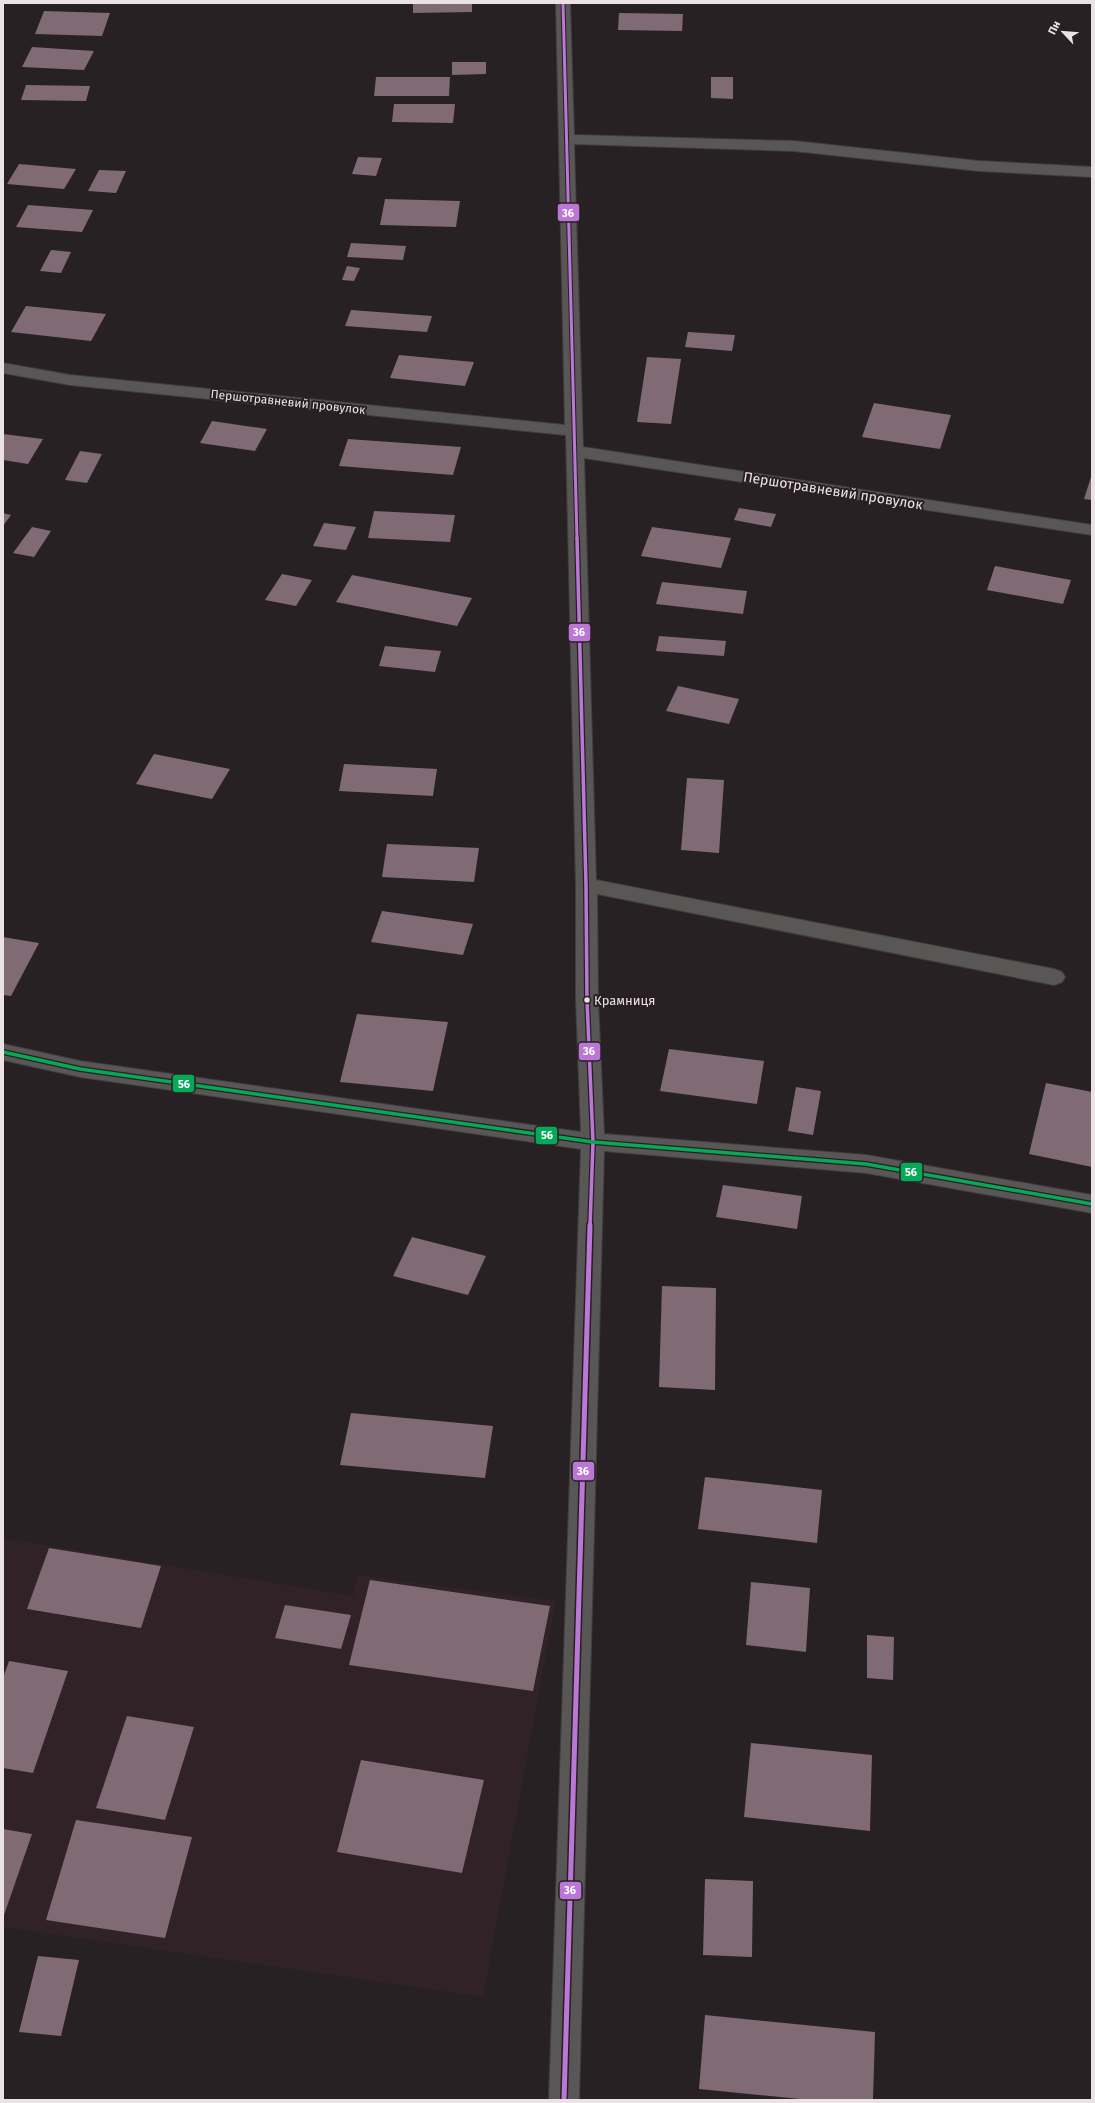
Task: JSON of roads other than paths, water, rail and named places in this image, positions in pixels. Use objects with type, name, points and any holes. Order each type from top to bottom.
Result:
[{"type":"street","points":[[564,3],[566,139],[586,884],[587,1000],[592,1142],[564,2100]]},
{"type":"street","points":[[566,139],[686,144],[794,146],[979,166],[1092,172]]},
{"type":"street","name":"Першотравневий провулок","points":[[3,368],[70,380],[574,441],[928,506],[1092,530]]},
{"type":"street","points":[[586,884],[1054,977]]},
{"type":"street","points":[[3,1052],[80,1069],[592,1142],[866,1164],[1092,1204]]},
{"type":"place","name":"Крамниця","points":[[587,1000]]}]
